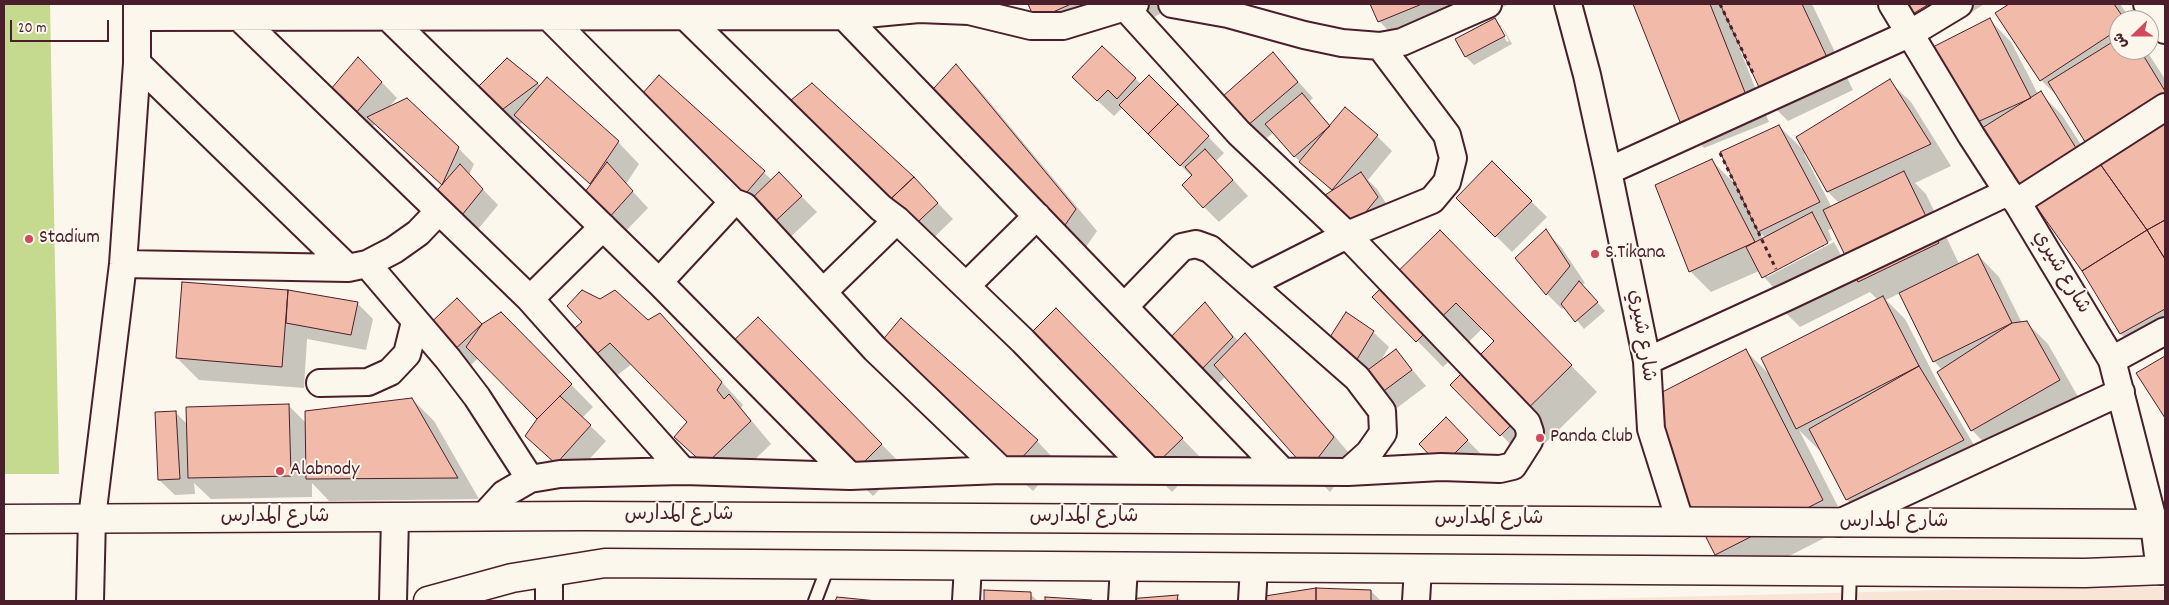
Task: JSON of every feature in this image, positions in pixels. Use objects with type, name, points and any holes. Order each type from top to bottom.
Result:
[{"type":"street","points":[[1172,4],[1228,14],[1304,35],[1342,43],[1380,46],[1402,42],[1488,4]]},
{"type":"street","name":"شارع شيري","points":[[1568,4],[1587,75],[1647,361],[1651,429],[1680,521]]},
{"type":"street","name":"شارع شيري","points":[[1892,4],[2112,360],[2160,524],[2162,570]]},
{"type":"street","points":[[1608,171],[1911,34],[1959,4]]},
{"type":"street","points":[[2148,4],[2165,30]]},
{"type":"street","points":[[90,601],[92,518],[123,264],[136,64],[137,10],[240,17],[388,17],[522,10],[548,16],[685,16],[731,9],[844,16],[920,9],[1027,15],[1063,26],[1130,6],[1239,133],[1347,235],[1527,423],[1530,432],[1528,441],[1513,466],[1500,469],[1441,467],[1348,472],[1149,471],[1023,341],[897,220],[881,208],[685,16]]},
{"type":"street","points":[[548,16],[733,202],[744,206],[875,349],[1001,470]]},
{"type":"street","points":[[844,16],[1282,471]]},
{"type":"street","points":[[240,17],[530,299],[683,472]]},
{"type":"street","points":[[388,17],[660,282],[850,476]]},
{"type":"street","points":[[1250,284],[1347,235],[1432,200],[1448,182],[1453,158],[1447,135],[1380,46]]},
{"type":"street","points":[[136,64],[358,266],[415,322],[448,358],[478,397],[530,479]]},
{"type":"street","points":[[1647,361],[2012,197],[2165,107]]},
{"type":"street","points":[[660,282],[733,202]]},
{"type":"street","points":[[123,264],[358,266],[394,250],[418,233],[439,211]]},
{"type":"street","points":[[966,286],[1037,216]]},
{"type":"street","points":[[823,292],[897,220]]},
{"type":"street","points":[[530,299],[603,227]]},
{"type":"street","points":[[1124,307],[1182,247],[1196,244],[1210,248],[1357,378],[1382,411],[1383,433],[1370,453],[1348,472]]},
{"type":"street","points":[[320,383],[368,382],[390,372],[407,354],[415,322]]},
{"type":"street","points":[[2112,360],[2165,331]]},
{"type":"street","points":[[1839,523],[2121,392]]},
{"type":"street","points":[[483,517],[504,494],[530,479],[560,474],[683,472],[850,476],[1001,470],[1158,471]]},
{"type":"street","name":"شارع المدارس","points":[[4,519],[603,516],[2160,524]]},
{"type":"street","points":[[393,601],[394,518]]},
{"type":"street","points":[[428,601],[512,578],[605,563],[2085,574],[2162,570]]},
{"type":"street","points":[[966,601],[968,565]]},
{"type":"street","points":[[1122,601],[1124,566]]},
{"type":"street","points":[[1252,601],[1254,567]]},
{"type":"street","points":[[1416,601],[1418,568]]},
{"type":"street","points":[[549,572],[549,601]]},
{"type":"lane","points":[[815,601],[829,564]]},
{"type":"lane","points":[[1849,601],[1850,571]]},
{"type":"path","points":[[1720,4],[1765,100]]},
{"type":"path","points":[[1707,126],[1789,296]]},
{"type":"shaded area","points":[[2066,587],[2165,587],[2165,601],[1511,601]]},
{"type":"green space","name":"Stadium","points":[[4,4],[50,4],[59,474],[4,474]]},
{"type":"building","points":[[1028,4],[1071,4],[1035,20]]},
{"type":"building","points":[[1370,4],[1422,4],[1378,22]]},
{"type":"building","points":[[1633,4],[1710,4],[1748,100],[1682,127]]},
{"type":"building","points":[[1720,4],[1802,4],[1832,68],[1765,100]]},
{"type":"building","points":[[1877,4],[1929,4],[1893,26]]},
{"type":"building","points":[[2009,4],[2114,4],[2118,10],[2109,10],[2109,36],[2040,81],[1995,13]]},
{"type":"building","points":[[1495,18],[1505,36],[1465,57],[1455,39]]},
{"type":"building","points":[[1990,18],[2031,98],[1975,123],[1933,47]]},
{"type":"building","points":[[2109,44],[2109,60],[2146,60],[2165,91],[2165,97],[2087,145],[2048,82]]},
{"type":"building","points":[[1102,46],[1136,78],[1117,99],[1108,90],[1097,101],[1072,77]]},
{"type":"building","points":[[1273,52],[1298,82],[1239,133],[1214,104]]},
{"type":"building","points":[[358,57],[382,82],[356,113],[331,89]]},
{"type":"building","points":[[507,58],[538,83],[495,115],[473,92]]},
{"type":"building","points":[[956,64],[1076,209],[1057,237],[924,99]]},
{"type":"building","points":[[659,75],[765,171],[741,199],[634,103]]},
{"type":"building","points":[[1149,75],[1178,104],[1148,134],[1119,105]]},
{"type":"building","points":[[547,77],[619,141],[590,184],[514,115]]},
{"type":"building","points":[[1890,79],[1931,144],[1827,192],[1796,137]]},
{"type":"building","points":[[812,83],[914,177],[881,208],[780,109]]},
{"type":"building","points":[[2041,91],[2076,148],[2008,192],[1971,135]]},
{"type":"building","points":[[1302,93],[1330,126],[1294,157],[1265,124]]},
{"type":"building","points":[[407,98],[459,147],[442,185],[367,117]]},
{"type":"building","points":[[1178,104],[1209,136],[1180,166],[1148,134]]},
{"type":"building","points":[[1345,107],[1378,135],[1332,190],[1299,162]]},
{"type":"building","points":[[2165,119],[2165,220],[2147,230],[2098,161]]},
{"type":"building","points":[[1779,125],[1820,202],[1758,232],[1720,152]]},
{"type":"building","points":[[1205,149],[1233,180],[1203,208],[1182,185],[1192,175],[1185,167]]},
{"type":"building","points":[[1712,159],[1755,242],[1689,272],[1655,185]]},
{"type":"building","points":[[1492,161],[1532,201],[1495,237],[1456,198]]},
{"type":"building","points":[[2098,161],[2147,230],[2082,271],[2033,202]]},
{"type":"building","points":[[607,162],[633,191],[607,220],[582,196]]},
{"type":"building","points":[[460,164],[483,189],[458,220],[432,196]]},
{"type":"building","points":[[1904,171],[1939,243],[1858,282],[1823,210]]},
{"type":"building","points":[[779,172],[802,196],[766,230],[744,206]]},
{"type":"building","points":[[1361,172],[1378,197],[1347,235],[1322,197]]},
{"type":"building","points":[[914,177],[938,203],[905,234],[881,208]]},
{"type":"building","points":[[1812,212],[1828,243],[1762,278],[1746,247]]},
{"type":"building","points":[[2165,220],[2165,259],[2147,230]]},
{"type":"building","points":[[1546,229],[1570,266],[1546,295],[1515,258]]},
{"type":"building","points":[[1440,230],[1572,365],[1500,436],[1450,385],[1494,341],[1456,303],[1416,342],[1372,297]]},
{"type":"building","points":[[2147,230],[2165,259],[2165,309],[2120,334],[2082,271]]},
{"type":"building","points":[[1978,254],[2012,323],[1933,362],[1899,293]]},
{"type":"building","points":[[1579,281],[1598,302],[1575,322],[1561,304]]},
{"type":"building","points":[[182,282],[288,290],[282,367],[176,358]]},
{"type":"building","points":[[288,290],[358,302],[351,335],[286,323]]},
{"type":"building","points":[[582,290],[600,299],[615,290],[648,320],[660,313],[722,382],[717,390],[724,399],[729,394],[751,421],[705,465],[674,437],[687,422],[610,343],[594,356],[570,332],[582,322],[567,306]]},
{"type":"building","points":[[1883,296],[1919,366],[1796,429],[1761,358]]},
{"type":"building","points":[[457,298],[482,324],[449,355],[424,329]]},
{"type":"building","points":[[1205,302],[1233,337],[1201,370],[1167,341]]},
{"type":"building","points":[[1056,308],[1183,438],[1149,471],[1023,341]]},
{"type":"building","points":[[501,312],[572,384],[537,419],[466,347],[482,324]]},
{"type":"building","points":[[1346,312],[1374,331],[1353,366],[1323,348]]},
{"type":"building","points":[[758,317],[882,444],[850,476],[726,348]]},
{"type":"building","points":[[901,318],[1038,440],[1010,471],[875,349]]},
{"type":"building","points":[[2027,321],[2060,380],[1971,431],[1937,372],[2012,323]]},
{"type":"building","points":[[1245,333],[1334,437],[1308,471],[1214,365]]},
{"type":"building","points":[[1396,349],[1412,370],[1373,399],[1357,378]]},
{"type":"building","points":[[1746,349],[1823,500],[1715,555],[1639,404]]},
{"type":"building","points":[[2165,356],[2165,418],[2136,373]]},
{"type":"building","points":[[1919,366],[1964,440],[1846,500],[1809,429]]},
{"type":"building","points":[[560,396],[591,425],[556,464],[525,436],[537,419]]},
{"type":"building","points":[[412,398],[458,478],[306,479],[305,411]]},
{"type":"building","points":[[289,404],[291,476],[188,478],[186,407]]},
{"type":"building","points":[[176,411],[180,479],[158,480],[155,412]]},
{"type":"building","points":[[1446,417],[1468,440],[1441,467],[1419,444]]},
{"type":"building","points":[[1316,588],[1371,590],[1371,601],[1316,601]]},
{"type":"building","points":[[1316,588],[1316,601],[1265,601],[1265,596]]},
{"type":"building","points":[[984,590],[1031,592],[1031,601],[984,601]]},
{"type":"building","points":[[1178,595],[1177,601],[1128,601],[1128,599]]},
{"type":"building","points":[[837,597],[877,601],[835,601]]},
{"type":"building","points":[[1045,597],[1092,600],[1092,601],[1045,601]]},
{"type":"place","name":"Stadium","points":[[29,239]]},
{"type":"place","name":"S.Tikana","points":[[1595,254]]},
{"type":"place","name":"Panda Club","points":[[1540,438]]},
{"type":"place","name":"Alabnody","points":[[280,471]]}]
